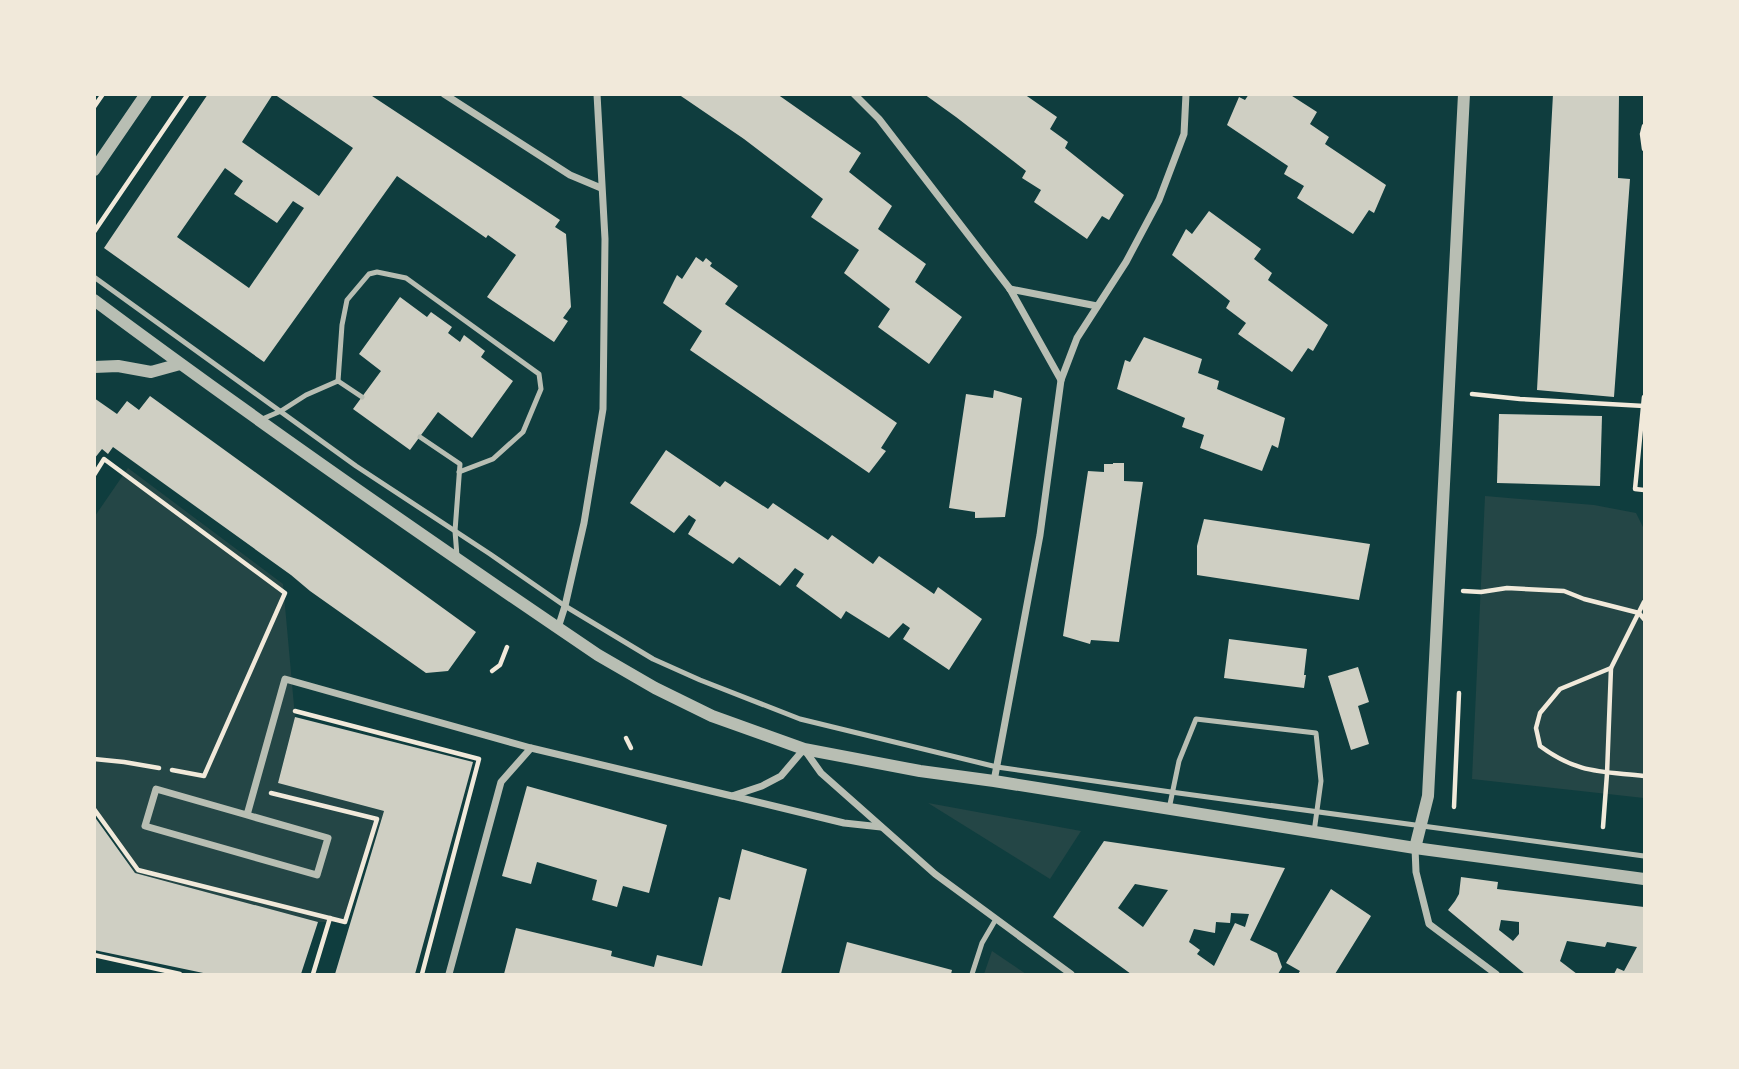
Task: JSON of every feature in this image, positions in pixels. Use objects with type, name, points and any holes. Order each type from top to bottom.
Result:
[{"type":"street","points":[[94,170],[146,94]]},
{"type":"street","points":[[444,94],[570,174],[601,187]]},
{"type":"street","points":[[558,628],[584,523],[603,409],[605,239],[597,94]]},
{"type":"street","points":[[854,94],[879,119],[1010,289],[1061,380]]},
{"type":"street","points":[[995,781],[1040,535],[1061,380],[1077,338],[1126,262],[1159,200],[1184,134],[1186,94]]},
{"type":"street","points":[[1464,94],[1428,796],[1415,848],[1416,872],[1429,924],[1496,975]]},
{"type":"street","points":[[1010,289],[1097,306]]},
{"type":"street","points":[[94,300],[180,364],[598,655],[655,688],[712,716],[804,749],[920,771],[1415,848],[1644,879]]},
{"type":"street","points":[[94,367],[118,366],[151,372],[180,364]]},
{"type":"street","points":[[247,815],[285,679],[531,748],[844,823],[881,827]]},
{"type":"street","points":[[449,975],[501,782],[531,748]]},
{"type":"street","points":[[732,796],[781,776],[804,749]]},
{"type":"street","points":[[804,749],[821,773],[935,874],[1071,975]]},
{"type":"street","points":[[156,789],[247,815],[328,838],[317,875],[145,826],[156,789]]},
{"type":"lane","points":[[338,381],[342,325],[347,300],[369,274],[377,272],[406,278],[540,374],[541,389],[523,432],[493,458],[459,472]]},
{"type":"lane","points":[[94,277],[356,466],[565,606],[653,659],[800,719],[997,767],[1644,856]]},
{"type":"lane","points":[[260,420],[338,381]]},
{"type":"lane","points":[[338,381],[362,397]]},
{"type":"lane","points":[[420,437],[460,464],[455,531],[457,558]]},
{"type":"lane","points":[[1169,809],[1179,761],[1196,719],[1316,733],[1321,781],[1314,832]]},
{"type":"lane","points":[[972,975],[982,943],[996,919]]},
{"type":"path","points":[[94,107],[103,94]]},
{"type":"path","points":[[94,232],[188,94]]},
{"type":"path","points":[[1644,125],[1644,149]]},
{"type":"path","points":[[1472,394],[1644,407]]},
{"type":"path","points":[[1644,397],[1635,489],[1644,490]]},
{"type":"path","points":[[94,475],[104,459],[285,593],[204,776],[94,759]]},
{"type":"path","points":[[1463,592],[1507,588],[1564,591],[1639,613],[1644,619]]},
{"type":"path","points":[[1603,827],[1611,668],[1644,602]]},
{"type":"path","points":[[492,671],[500,665],[507,647]]},
{"type":"path","points":[[1611,668],[1560,689],[1540,713],[1536,729],[1540,746],[1556,758],[1574,766],[1607,774],[1644,776]]},
{"type":"path","points":[[291,710],[479,759],[422,975]]},
{"type":"path","points":[[626,738],[631,748]]},
{"type":"path","points":[[94,809],[138,870],[345,922],[377,819],[268,792]]},
{"type":"path","points":[[313,975],[330,918]]},
{"type":"path","points":[[94,955],[180,975]]},
{"type":"shaded area","points":[[128,468],[283,584],[295,717],[278,783],[384,811],[345,922],[318,922],[135,873],[95,811],[95,516]]},
{"type":"shaded area","points":[[1485,496],[1594,505],[1636,513],[1644,529],[1644,798],[1472,779]]},
{"type":"shaded area","points":[[928,803],[1081,831],[1050,879]]},
{"type":"shaded area","points":[[992,951],[1026,974],[984,974]]},
{"type":"building","points":[[208,94],[273,94],[242,142],[319,196],[353,148],[274,94],[369,94],[560,220],[555,227],[566,234],[571,307],[563,318],[568,321],[554,342],[487,297],[516,255],[488,235],[486,238],[397,176],[264,362],[104,248]],"holes":[[[225,168],[243,181],[234,194],[277,223],[293,201],[304,208],[249,288],[177,237]]]},
{"type":"building","points":[[678,94],[777,94],[861,153],[849,172],[892,206],[878,229],[926,264],[915,282],[962,317],[929,364],[878,327],[890,309],[844,273],[859,250],[811,217],[823,199],[744,139]]},
{"type":"building","points":[[924,94],[1024,94],[1057,117],[1050,129],[1068,142],[1065,148],[1124,195],[1109,220],[1102,216],[1087,239],[1034,202],[1041,190],[1022,178],[1026,171]]},
{"type":"building","points":[[1249,94],[1289,94],[1317,112],[1310,124],[1329,137],[1325,144],[1386,185],[1374,213],[1369,210],[1353,234],[1297,198],[1304,186],[1284,174],[1288,166],[1227,125],[1239,97],[1245,100]]},
{"type":"building","points":[[1553,94],[1619,94],[1618,178],[1630,179],[1614,397],[1537,390]]},
{"type":"building","points":[[1209,211],[1261,249],[1254,259],[1272,273],[1268,280],[1328,325],[1313,351],[1308,348],[1292,372],[1238,334],[1246,323],[1226,308],[1230,301],[1172,255],[1186,229],[1192,234]]},
{"type":"building","points":[[696,257],[703,262],[706,258],[712,263],[710,266],[738,286],[725,304],[897,423],[881,448],[886,451],[869,473],[690,350],[702,331],[663,303],[677,275],[682,279]]},
{"type":"building","points":[[400,297],[427,317],[431,312],[452,327],[448,333],[460,342],[464,335],[485,351],[481,357],[513,381],[472,438],[438,412],[410,450],[353,409],[381,371],[359,354]]},
{"type":"building","points":[[1144,337],[1202,359],[1198,373],[1219,381],[1217,389],[1285,418],[1278,448],[1272,445],[1262,471],[1200,448],[1204,435],[1182,427],[1185,418],[1117,389],[1125,360],[1130,362]]},
{"type":"building","points":[[994,390],[1022,398],[1005,517],[975,518],[975,512],[949,508],[966,394],[993,398]]},
{"type":"building","points":[[150,396],[476,632],[448,671],[426,673],[113,447],[108,454],[102,449],[94,459],[94,398],[117,414],[127,401],[139,410]]},
{"type":"building","points":[[1499,414],[1602,416],[1600,486],[1497,483]]},
{"type":"building","points":[[666,450],[720,487],[725,481],[768,509],[773,503],[828,540],[832,535],[873,564],[879,556],[934,594],[938,587],[982,619],[949,670],[903,639],[910,628],[903,623],[889,638],[846,611],[841,619],[796,586],[804,574],[795,568],[780,586],[739,557],[733,564],[688,534],[696,520],[689,515],[674,533],[630,503]]},
{"type":"building","points":[[1124,463],[1124,481],[1143,482],[1119,642],[1091,640],[1090,644],[1063,636],[1088,471],[1104,472],[1104,464]]},
{"type":"building","points":[[1204,519],[1370,544],[1359,600],[1197,575],[1197,546]]},
{"type":"building","points":[[1229,639],[1307,649],[1304,688],[1224,678]]},
{"type":"building","points":[[1358,667],[1369,702],[1358,706],[1369,744],[1351,750],[1328,676]]},
{"type":"building","points":[[295,717],[473,762],[415,974],[335,974],[384,811],[278,783]]},
{"type":"building","points":[[527,786],[667,825],[649,893],[623,886],[617,907],[592,900],[597,880],[537,862],[531,884],[502,876]]},
{"type":"building","points":[[94,816],[135,873],[318,922],[301,974],[208,974],[94,950]]},
{"type":"building","points":[[1104,841],[1285,868],[1250,940],[1277,953],[1282,967],[1278,974],[1131,974],[1053,917]],"holes":[[[1135,884],[1168,890],[1143,927],[1118,908]],[[1231,913],[1249,914],[1245,927],[1235,923],[1214,966],[1197,954],[1200,950],[1189,942],[1194,929],[1215,933],[1216,922],[1230,923]]]},
{"type":"building","points":[[742,849],[807,869],[781,974],[504,974],[516,928],[612,951],[611,956],[654,967],[657,955],[702,966],[719,897],[730,900]]},
{"type":"building","points":[[1461,877],[1498,882],[1497,889],[1644,907],[1644,974],[1614,974],[1617,968],[1624,971],[1637,947],[1607,942],[1605,947],[1567,941],[1560,961],[1577,974],[1525,974],[1448,910],[1459,894]],"holes":[[[1501,920],[1519,922],[1519,934],[1513,941],[1499,930]]]},
{"type":"building","points":[[1331,889],[1371,916],[1335,974],[1298,974],[1300,971],[1286,963]]},
{"type":"building","points":[[847,942],[952,970],[951,974],[839,974]]}]
